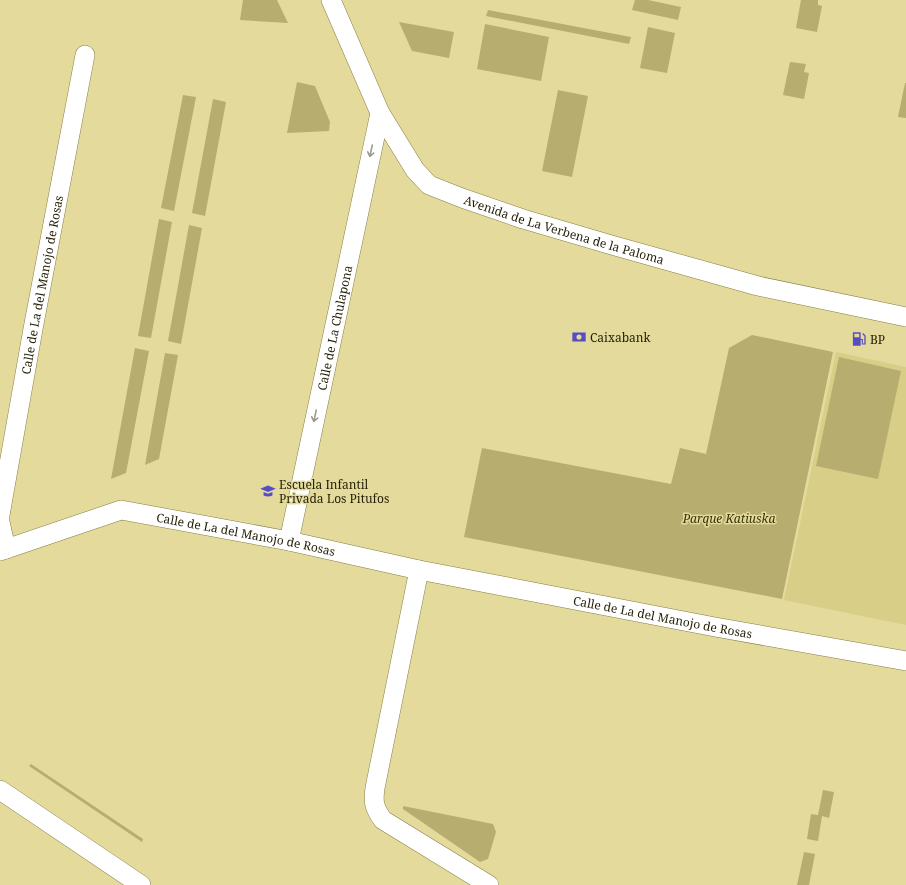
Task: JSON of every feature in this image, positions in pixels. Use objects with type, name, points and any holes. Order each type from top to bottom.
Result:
[{"type":"street","name":"Avenida de La Verbena de la Paloma","points":[[331,0],[380,113],[415,170],[430,185],[462,198],[523,219],[758,286],[906,316]]},
{"type":"street","name":"Calle de La del Manojo de Rosas","points":[[0,515],[34,321],[85,54]]},
{"type":"street","name":"Calle de La Chulapona","points":[[289,541],[380,113]]},
{"type":"street","name":"Calle de La del Manojo de Rosas","points":[[0,522],[3,550],[121,510],[289,541],[419,570],[707,626],[906,661]]},
{"type":"street","points":[[419,570],[374,798],[376,810],[383,820],[490,885]]},
{"type":"street","points":[[0,790],[141,885]]},
{"type":"shaded area","points":[[836,352],[906,367],[906,625],[784,600]]},
{"type":"green space","points":[[243,0],[277,0],[288,23],[240,20]]},
{"type":"green space","points":[[635,0],[648,0],[681,7],[678,20],[632,10]]},
{"type":"green space","points":[[801,0],[818,0],[818,5],[822,6],[817,32],[796,28]]},
{"type":"green space","points":[[488,10],[631,37],[629,44],[486,16]]},
{"type":"green space","points":[[399,22],[454,32],[449,58],[412,51]]},
{"type":"green space","points":[[485,24],[549,37],[541,81],[477,69]]},
{"type":"green space","points":[[648,27],[675,33],[667,73],[640,68]]},
{"type":"green space","points":[[790,62],[806,64],[804,72],[809,73],[804,99],[783,95]]},
{"type":"green space","points":[[297,82],[315,86],[330,122],[329,131],[287,133]]},
{"type":"green space","points":[[906,83],[906,118],[898,117]]},
{"type":"green space","points":[[558,90],[588,96],[572,177],[542,171]]},
{"type":"green space","points":[[183,95],[196,97],[174,211],[161,208]]},
{"type":"green space","points":[[213,99],[226,102],[205,216],[192,213]]},
{"type":"green space","points":[[159,219],[172,222],[151,338],[138,336]]},
{"type":"green space","points":[[189,225],[202,228],[181,344],[168,341]]},
{"type":"green space","name":"Parque Katiuska","points":[[752,335],[833,352],[782,599],[464,537],[482,448],[671,484],[680,448],[706,454],[729,348]]},
{"type":"green space","points":[[135,348],[149,351],[126,473],[111,479]]},
{"type":"green space","points":[[165,353],[178,355],[159,459],[145,465]]},
{"type":"green space","points":[[839,357],[901,371],[878,479],[816,466]]},
{"type":"green space","points":[[31,764],[143,839],[142,842],[29,766]]},
{"type":"green space","points":[[823,790],[834,792],[829,818],[822,816],[818,841],[807,839],[811,814],[818,815]]},
{"type":"green space","points":[[403,806],[493,824],[496,832],[488,859],[480,862],[403,809]]},
{"type":"green space","points":[[804,852],[815,854],[809,885],[797,885]]},
{"type":"place","name":"Caixabank","points":[[579,337]]},
{"type":"place","name":"BP","points":[[859,339]]},
{"type":"place","name":"Escuela Infantil Privada Los Pitufos","points":[[268,491]]}]
